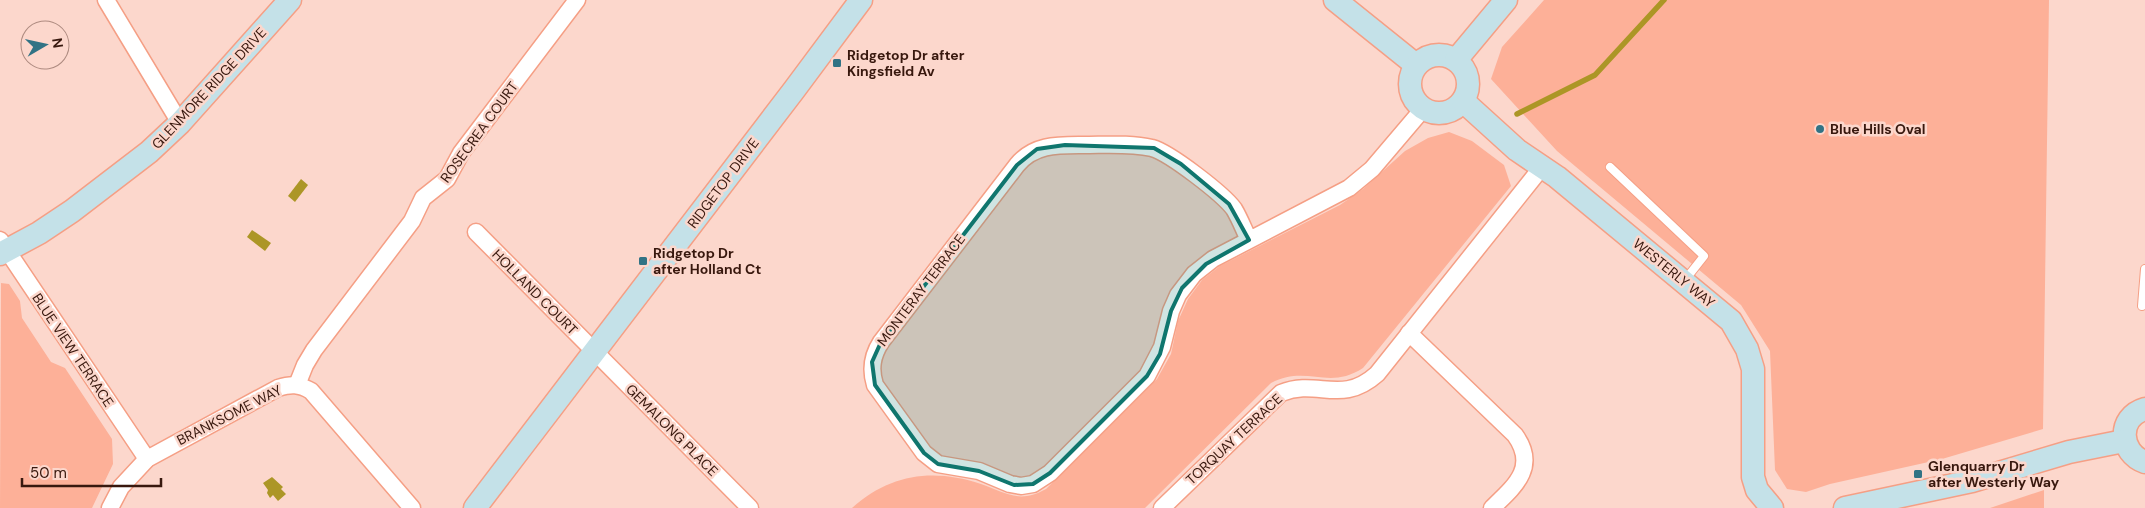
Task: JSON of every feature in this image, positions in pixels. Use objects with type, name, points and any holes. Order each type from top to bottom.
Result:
[{"type":"street","points":[[106,0],[180,123]]},
{"type":"street","name":"GLENMORE RIDGE DRIVE","points":[[2,249],[39,233],[108,185],[148,152],[180,123],[290,0]]},
{"type":"street","name":"ROSECREA COURT","points":[[297,385],[305,365],[314,350],[412,221],[423,198],[447,179],[461,153],[577,0]]},
{"type":"street","name":"RIDGETOP DRIVE","points":[[475,508],[861,0]]},
{"type":"street","points":[[1335,0],[1416,65]]},
{"type":"street","points":[[1456,60],[1506,0]]},
{"type":"street","points":[[1440,54],[1456,60],[1463,66],[1467,75],[1468,84],[1463,101],[1449,112],[1431,113],[1422,109],[1415,102],[1409,84],[1416,65],[1422,59],[1440,54]]},
{"type":"street","name":"WESTERLY WAY","points":[[1463,101],[1517,150],[1542,167],[1731,321],[1748,349],[1753,369],[1754,477],[1757,490],[1772,508]]},
{"type":"street","name":"MONTERAY TERRACE","points":[[1249,240],[1236,212],[1229,204],[1175,159],[1161,151],[1138,146],[1057,145],[1037,150],[1026,156],[1017,165],[881,342],[872,362],[875,385],[924,452],[938,464],[979,471],[1014,485],[1033,484],[1050,473],[1146,376],[1162,347],[1174,304],[1187,282],[1206,264],[1343,192],[1362,179],[1422,109]]},
{"type":"street","name":"TORQUAY TERRACE","points":[[1162,508],[1281,393],[1305,387],[1336,391],[1359,386],[1377,374],[1542,167]]},
{"type":"street","name":"HOLLAND COURT","points":[[476,232],[594,352]]},
{"type":"street","name":"BLUE VIEW TERRACE","points":[[2,249],[147,460]]},
{"type":"street","points":[[1409,332],[1515,435],[1523,447],[1525,462],[1521,475],[1515,486],[1492,508]]},
{"type":"street","name":"GEMALONG PLACE","points":[[594,352],[750,508]]},
{"type":"street","name":"BRANKSOME WAY","points":[[110,508],[121,487],[147,460],[278,388],[297,385],[311,391],[318,398],[412,508]]},
{"type":"street","points":[[2145,409],[2132,416],[2124,432],[2124,441],[2131,454],[2145,462]]},
{"type":"street","points":[[1845,508],[1972,481],[2069,452],[2124,441]]},
{"type":"lane","points":[[1610,167],[1704,256],[1684,281]]},
{"type":"lane","points":[[2142,306],[2145,269]]},
{"type":"highlighted area","points":[[1065,145],[1154,148],[1181,164],[1229,204],[1249,240],[1206,264],[1182,288],[1171,311],[1160,354],[1147,376],[1050,473],[1033,484],[1014,485],[979,471],[938,464],[924,453],[875,385],[872,362],[881,342],[1017,165],[1037,149]]},
{"type":"shaded area","points":[[1544,0],[2049,0],[2043,429],[1942,459],[1830,484],[1806,492],[1787,489],[1775,470],[1770,351],[1741,305],[1557,151],[1491,79],[1502,47]]},
{"type":"shaded area","points":[[1449,132],[1472,141],[1504,165],[1511,186],[1363,368],[1339,377],[1296,376],[1271,383],[1145,508],[852,508],[881,488],[913,477],[946,476],[963,479],[1013,496],[1028,496],[1046,489],[1157,379],[1171,354],[1178,321],[1188,299],[1202,280],[1220,266],[1340,205],[1363,189],[1405,151],[1428,138]]},
{"type":"shaded area","points":[[301,179],[308,185],[295,202],[288,196]]},
{"type":"shaded area","points":[[252,230],[271,243],[265,251],[247,237]]},
{"type":"shaded area","points":[[1,283],[9,284],[20,301],[22,318],[51,362],[65,368],[112,439],[113,464],[92,508],[0,508]]},
{"type":"shaded area","points":[[272,477],[283,487],[281,489],[286,494],[278,501],[273,495],[270,498],[267,493],[268,490],[263,483]]},
{"type":"shaded area","points":[[2044,490],[2044,508],[1990,508]]},
{"type":"waterway","points":[[1517,114],[1595,75],[1664,0]]},
{"type":"place","name":"Ridgetop Dr after Kingsfield Av","points":[[837,63]]},
{"type":"place","name":"Blue Hills Oval","points":[[1820,129]]},
{"type":"place","name":"Ridgetop Dr after Holland Ct","points":[[643,261]]},
{"type":"place","name":"Glenquarry Dr after Westerly Way","points":[[1918,474]]}]
